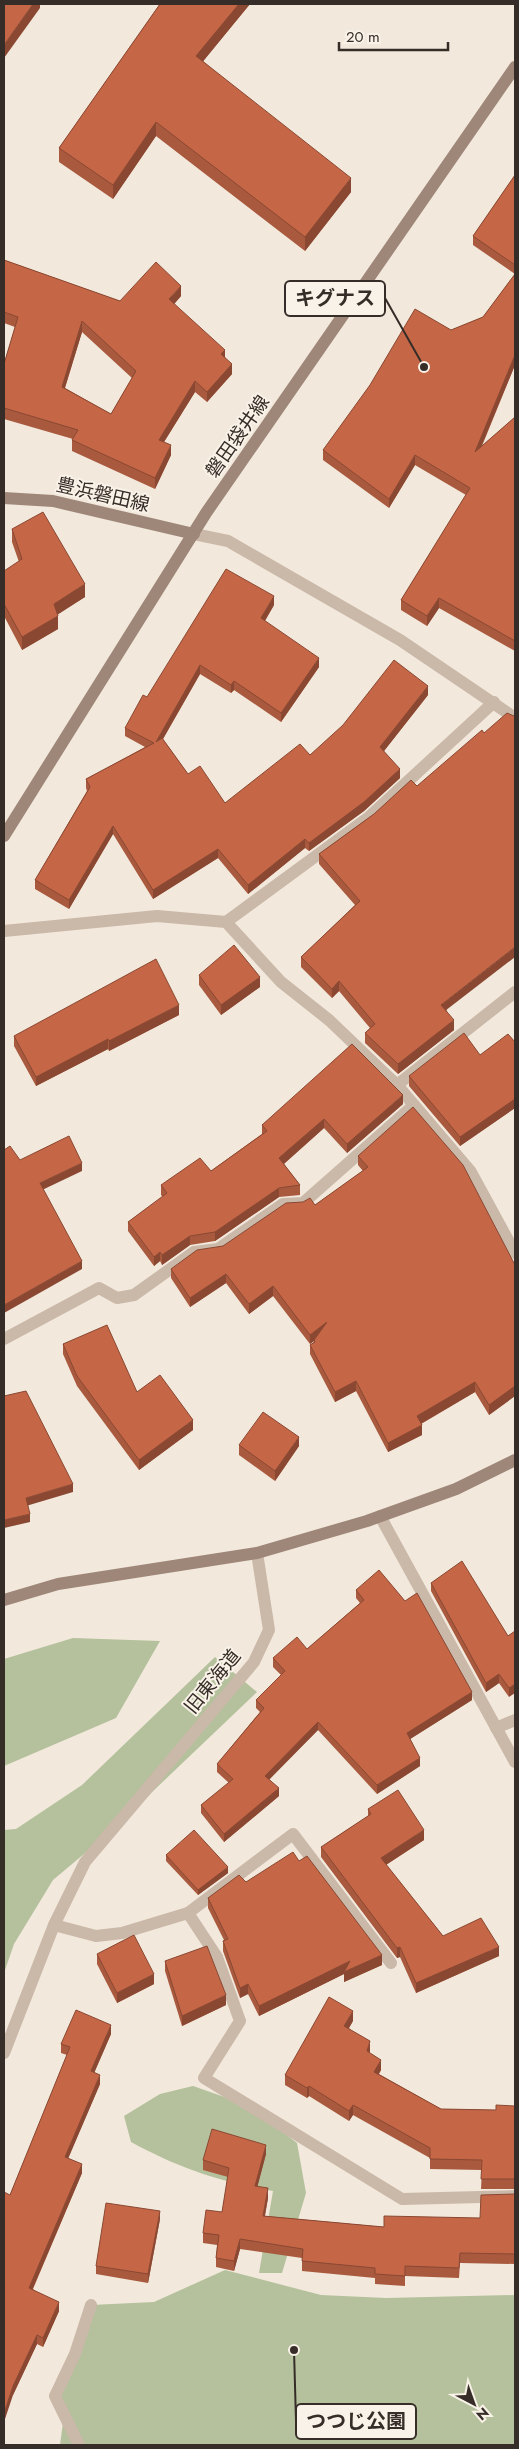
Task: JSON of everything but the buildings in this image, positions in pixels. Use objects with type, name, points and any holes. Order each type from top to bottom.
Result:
[{"type":"main road","name":"磐田袋井線","points":[[4,836],[206,513],[515,68]]},
{"type":"main road","name":"豊浜磐田線","points":[[4,498],[53,501],[194,534]]},
{"type":"main road","points":[[4,1600],[58,1584],[257,1553],[380,1516],[456,1489],[515,1460]]},
{"type":"street","points":[[194,534],[228,541],[400,640],[515,718]]},
{"type":"street","points":[[4,931],[157,916],[226,922],[369,817],[494,702]]},
{"type":"street","points":[[226,922],[281,982],[329,1020],[397,1085],[471,1172],[515,1253]]},
{"type":"street","points":[[397,1085],[515,992]]},
{"type":"street","points":[[4,1338],[99,1288],[116,1298],[134,1294],[194,1252],[218,1249],[283,1204],[303,1203],[414,1105]]},
{"type":"street","points":[[380,1516],[515,1762]]},
{"type":"street","name":"旧東海道","points":[[4,2053],[54,1925],[85,1862],[254,1662],[269,1630],[257,1553]]},
{"type":"street","points":[[496,1728],[515,1720]]},
{"type":"street","points":[[54,1925],[96,1936],[122,1933],[188,1914],[293,1834],[391,1963]]},
{"type":"street","points":[[188,1914],[216,1957],[240,2021],[204,2078],[402,2199],[515,2196]]},
{"type":"street","points":[[79,2445],[55,2396],[75,2354],[91,2305]]},
{"type":"green space","points":[[73,1638],[160,1641],[116,1718],[4,1766],[4,1659]]},
{"type":"green space","points":[[215,1657],[257,1692],[109,1833],[53,1880],[14,1944],[4,1973],[4,1830],[16,1829],[82,1785]]},
{"type":"green space","points":[[193,2086],[250,2106],[297,2143],[306,2193],[282,2273],[259,2273],[273,2191],[200,2173],[167,2160],[131,2142],[124,2116],[160,2094]]},
{"type":"green space","points":[[225,2270],[321,2295],[386,2298],[515,2295],[515,2445],[60,2445],[64,2415],[55,2396],[91,2305],[154,2302]]},
{"type":"place","name":"キグナス","points":[[424,367]]},
{"type":"place","name":"つつじ公園","points":[[294,2350]]}]
